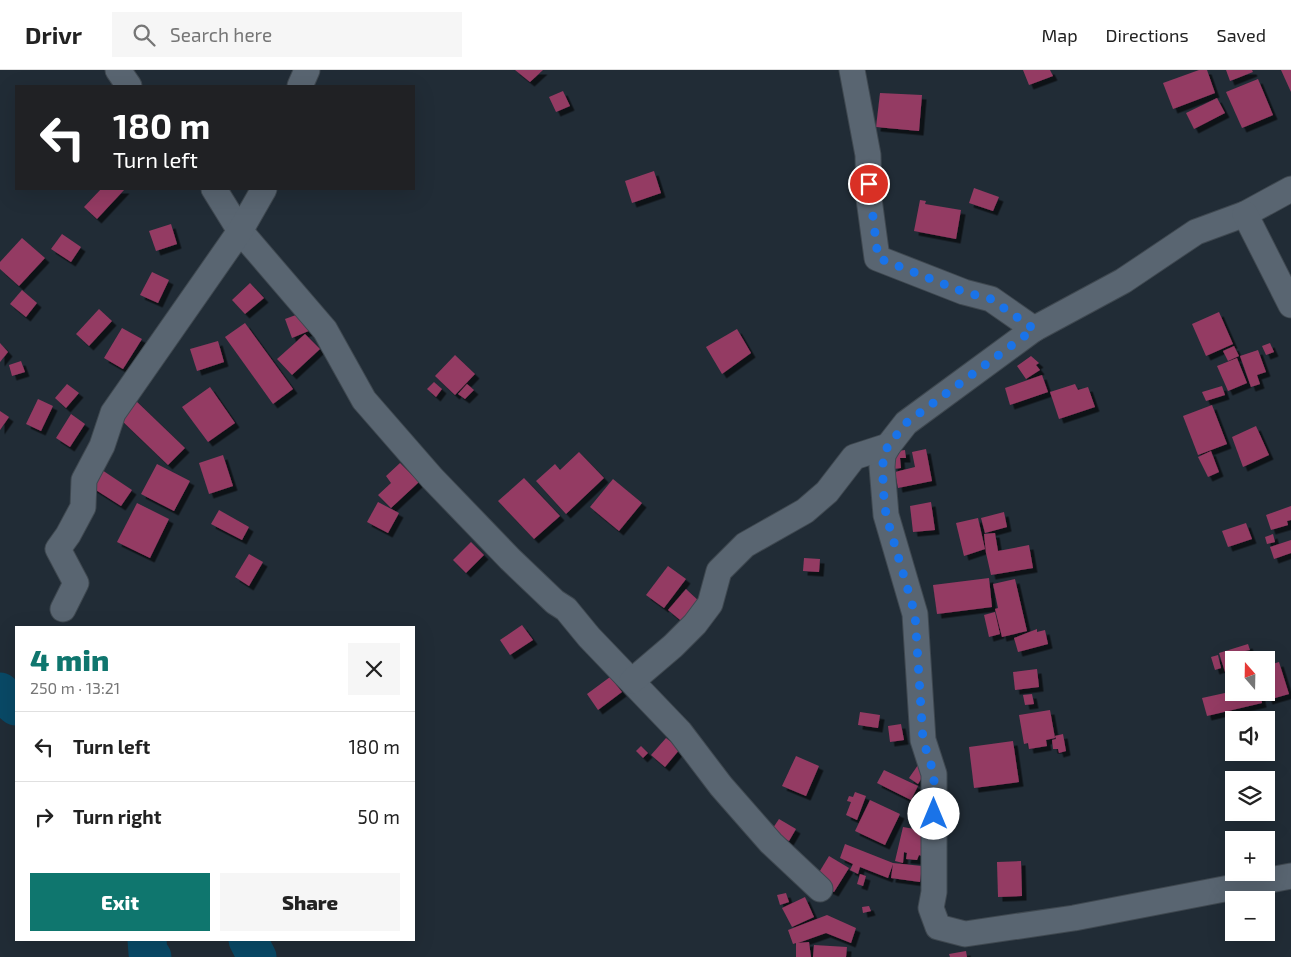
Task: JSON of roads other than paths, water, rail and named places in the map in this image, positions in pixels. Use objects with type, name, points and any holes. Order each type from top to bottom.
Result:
[{"type":"street","points":[[118,70],[128,85]]},
{"type":"street","points":[[300,85],[307,70]]},
{"type":"street","points":[[852,70],[868,154],[869,199],[878,258],[964,292],[991,299],[1034,329]]},
{"type":"street","points":[[1291,189],[1245,214],[1196,232],[1123,281],[1034,329],[906,423],[888,446],[883,456],[882,467],[886,515],[915,614],[923,740],[934,774],[934,892],[931,908],[938,927],[965,934],[1074,918],[1291,876]]},
{"type":"street","points":[[215,190],[240,231],[326,330],[364,400],[432,478],[517,565],[555,602],[566,609],[680,732],[721,786],[771,843],[820,889]]},
{"type":"street","points":[[62,609],[76,583],[58,549],[83,507],[84,480],[102,446],[113,413],[240,231],[263,190]]},
{"type":"street","points":[[1245,214],[1291,304]]},
{"type":"street","points":[[632,681],[695,624],[710,604],[719,571],[745,545],[804,511],[827,492],[854,456],[888,446]]},
{"type":"waterway","points":[[0,692],[15,705]]},
{"type":"waterway","points":[[147,941],[148,953],[152,957]]},
{"type":"waterway","points":[[249,941],[257,957]]}]
